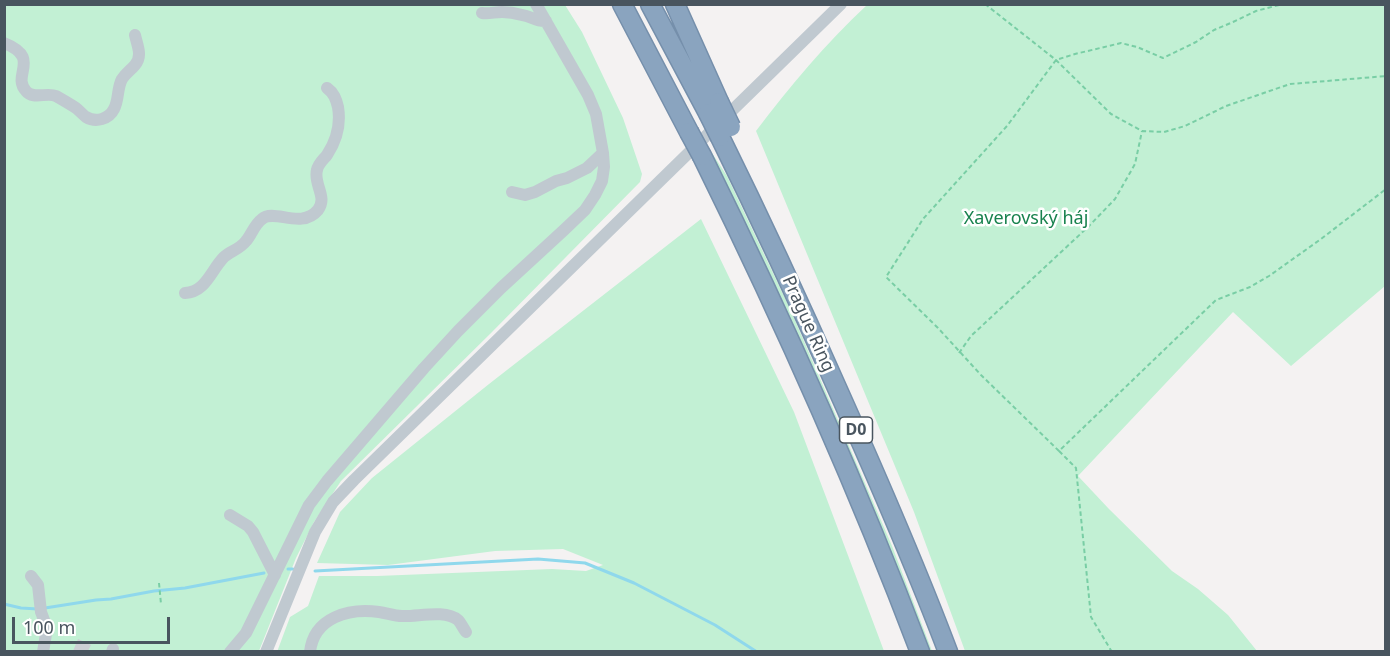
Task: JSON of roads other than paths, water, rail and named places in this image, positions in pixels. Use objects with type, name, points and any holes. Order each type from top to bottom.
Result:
[{"type":"highway","name":"Prague Ring","points":[[622,4],[702,156],[761,277],[870,526],[920,651]]},
{"type":"highway","name":"Prague Ring","points":[[650,4],[714,108],[878,480],[948,651]]},
{"type":"highway","points":[[674,4],[714,108]]},
{"type":"street","points":[[230,651],[246,633],[309,505],[340,466],[458,331],[585,210],[602,181],[603,153],[596,114],[588,94],[536,4]]},
{"type":"street","points":[[266,651],[315,532],[333,502],[362,471],[841,4]]},
{"type":"street","points":[[482,13],[513,13],[527,15],[537,21],[546,21]]},
{"type":"street","points":[[4,43],[16,49],[22,56],[24,64],[22,81],[27,93],[57,96],[85,117],[95,120],[106,117],[114,109],[122,79],[139,58],[135,35]]},
{"type":"street","points":[[185,293],[195,291],[204,283],[223,258],[246,242],[258,222],[264,217],[268,215],[297,219],[310,216],[318,209],[322,197],[316,179],[317,170],[336,140],[339,127],[336,100],[327,88]]},
{"type":"street","points":[[512,192],[525,195],[535,192],[587,168],[603,153]]},
{"type":"street","points":[[230,515],[248,526],[253,532],[275,575]]},
{"type":"street","points":[[31,576],[38,585],[40,608],[47,628],[43,651]]},
{"type":"street","points":[[310,651],[312,641],[320,627],[334,618],[353,612],[370,611],[403,616],[447,615],[458,620],[466,632]]},
{"type":"waterway","points":[[315,571],[538,559],[585,563],[634,583],[715,625],[757,652]]},
{"type":"waterway","points":[[288,569],[293,569]]},
{"type":"waterway","points":[[45,608],[185,588],[264,573]]},
{"type":"waterway","points":[[4,604],[38,609]]},
{"type":"park label","name":"Xaverovský háj","points":[[1026,219]]}]
